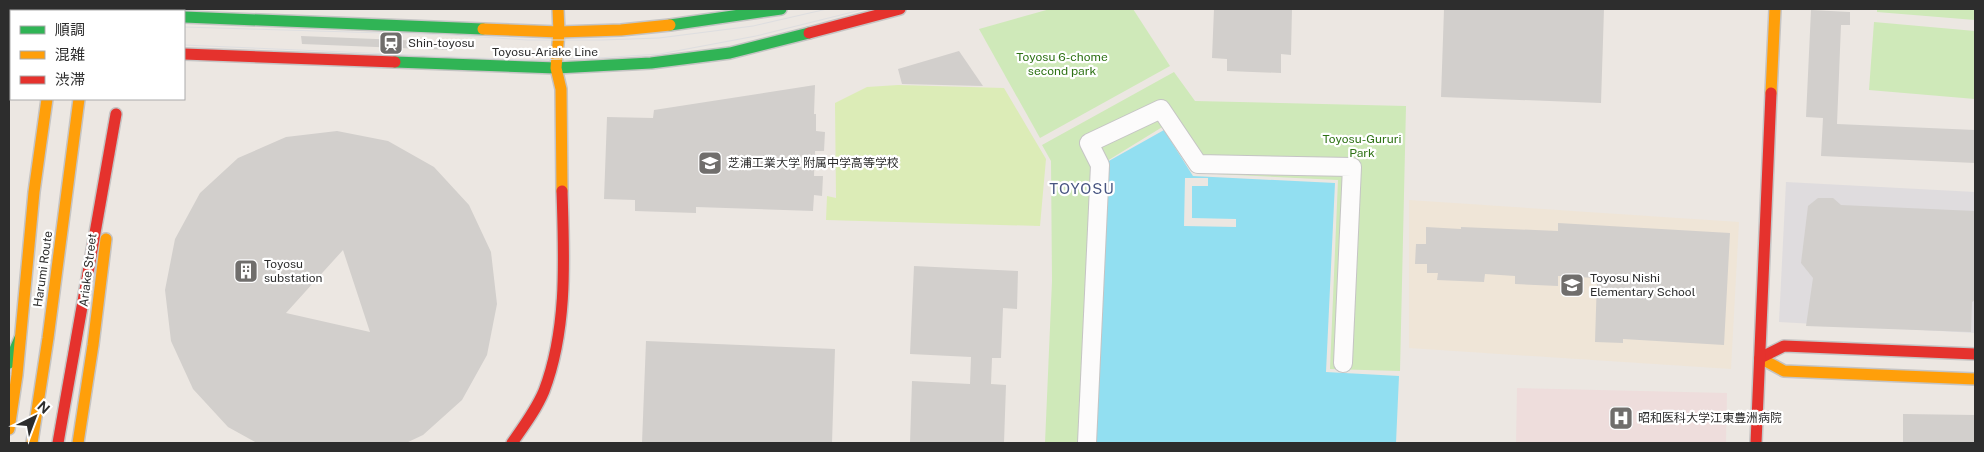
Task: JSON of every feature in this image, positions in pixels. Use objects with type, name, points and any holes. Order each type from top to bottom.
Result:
[{"type":"main road","points":[[512,443],[532,415],[548,382],[557,351],[563,304],[561,89],[556,68],[559,32],[558,9]]},
{"type":"main road","name":"Toyosu-Ariake Line","points":[[185,17],[559,32],[622,30],[781,9]]},
{"type":"main road","name":"Toyosu-Ariake Line","points":[[185,54],[556,68],[650,63],[730,53],[900,9]]},
{"type":"main road","points":[[1756,443],[1775,9]]},
{"type":"main road","points":[[13,431],[34,192],[47,100]]},
{"type":"main road","name":"Harumi Route","points":[[32,443],[80,100]]},
{"type":"main road","name":"Ariake Street","points":[[78,443],[94,345],[107,227],[116,100]]},
{"type":"main road","points":[[58,443],[116,114]]},
{"type":"main road","name":"Harumi Route","points":[[13,431],[34,316]]},
{"type":"main road","points":[[9,364],[20,338]]},
{"type":"main road","points":[[1760,358],[1784,346],[1975,354]]},
{"type":"main road","points":[[1760,358],[1784,371],[1975,379]]},
{"type":"street","points":[[1087,443],[1100,165],[1089,143],[1161,109],[1198,164],[1352,167],[1343,363]]},
{"type":"shaded area","points":[[1786,182],[1975,192],[1975,333],[1779,322]]},
{"type":"shaded area","name":"Toyosu Nishi Elementary School","points":[[1409,200],[1739,222],[1731,369],[1409,348]]},
{"type":"shaded area","name":"昭和医科大学江東豊洲病院","points":[[1517,388],[1727,393],[1726,443],[1516,443]]},
{"type":"green space","name":"Toyosu 6-chome second park","points":[[1050,9],[1133,9],[1170,66],[1040,138],[979,29]]},
{"type":"green space","points":[[1877,9],[1975,9],[1975,20],[1877,12]]},
{"type":"green space","points":[[1874,22],[1975,31],[1975,99],[1869,90]]},
{"type":"green space","name":"Toyosu-Gururi Park","points":[[1174,72],[1195,101],[1406,106],[1400,371],[1330,369],[1338,180],[1196,173],[1164,126],[1107,161],[1094,443],[1045,443],[1052,281],[1051,161],[1042,145]]},
{"type":"green space","points":[[898,85],[1004,88],[1046,159],[1040,226],[826,220],[827,196],[836,198],[835,103],[867,87]]},
{"type":"water","points":[[1164,130],[1193,176],[1335,183],[1326,372],[1399,376],[1396,443],[1096,443],[1107,162]]},
{"type":"pier","points":[[1185,178],[1208,178],[1208,186],[1192,186],[1192,218],[1236,219],[1236,227],[1184,226]]},
{"type":"building","points":[[1214,9],[1292,9],[1291,55],[1281,54],[1281,73],[1227,71],[1227,59],[1212,58]]},
{"type":"building","points":[[1444,9],[1604,9],[1601,103],[1441,97]]},
{"type":"building","points":[[1811,10],[1850,12],[1850,25],[1841,25],[1837,124],[1975,130],[1975,163],[1821,156],[1823,118],[1806,117]]},
{"type":"building","points":[[301,36],[450,42],[451,45],[450,50],[302,44]]},
{"type":"building","points":[[959,51],[983,86],[902,84],[898,69]]},
{"type":"building","name":"芝浦工業大学 附属中学高等学校","points":[[815,85],[814,114],[816,114],[816,131],[825,132],[824,151],[815,151],[814,176],[823,176],[822,196],[814,195],[813,211],[696,207],[696,213],[635,211],[635,200],[604,199],[607,117],[653,118],[654,110]]},
{"type":"building","name":"Toyosu substation","points":[[337,131],[388,141],[434,167],[469,205],[491,252],[497,304],[487,355],[462,400],[423,435],[406,443],[257,443],[228,427],[193,389],[171,341],[165,290],[175,239],[200,193],[238,158],[286,137]],"holes":[[[343,250],[370,332],[286,313]]]},
{"type":"building","points":[[1818,198],[1833,198],[1841,205],[1975,211],[1975,300],[1972,302],[1971,332],[1806,326],[1813,278],[1801,263],[1808,206]]},
{"type":"building","points":[[1558,223],[1730,233],[1724,345],[1623,339],[1623,343],[1595,342],[1597,278],[1558,276],[1558,286],[1515,284],[1515,276],[1485,274],[1484,282],[1437,280],[1438,273],[1427,273],[1427,264],[1415,264],[1416,244],[1426,244],[1426,227],[1558,231]]},
{"type":"building","points":[[914,266],[1018,271],[1017,309],[1003,308],[1001,358],[992,358],[991,384],[1006,385],[1004,443],[910,443],[912,381],[970,384],[971,357],[910,354]]},
{"type":"building","points":[[646,341],[835,349],[832,443],[642,443]]},
{"type":"building","points":[[1903,414],[1975,415],[1975,443],[1903,443]]},
{"type":"tram line","points":[[185,27],[450,35],[527,40],[602,40],[659,38],[753,26],[827,9]]},
{"type":"tram line","points":[[185,45],[526,60],[598,58],[660,54],[756,36],[865,9]]},
{"type":"traffic: fast","points":[[670,25],[781,9]]},
{"type":"traffic: fast","points":[[185,17],[483,29]]},
{"type":"traffic: fast","points":[[395,62],[556,68],[651,63],[730,53],[809,33]]},
{"type":"traffic: fast","points":[[9,363],[20,338]]},
{"type":"traffic: slow","points":[[558,9],[559,32],[556,68],[561,89],[562,191]]},
{"type":"traffic: slow","points":[[1771,93],[1775,9]]},
{"type":"traffic: slow","points":[[483,29],[559,32],[621,30],[670,25]]},
{"type":"traffic: slow","points":[[9,429],[17,375],[34,192],[47,100]]},
{"type":"traffic: slow","points":[[32,443],[48,338],[79,100]]},
{"type":"traffic: slow","points":[[78,443],[93,345],[106,239]]},
{"type":"traffic: slow","points":[[1760,358],[1784,371],[1975,379]]},
{"type":"traffic: jam","points":[[809,33],[900,9]]},
{"type":"traffic: jam","points":[[185,54],[395,62]]},
{"type":"traffic: jam","points":[[1756,443],[1771,93]]},
{"type":"traffic: jam","points":[[58,443],[116,114]]},
{"type":"traffic: jam","points":[[512,443],[541,398],[552,367],[557,342],[561,317],[564,267],[562,191]]},
{"type":"traffic: jam","points":[[1760,358],[1784,346],[1975,354]]},
{"type":"place","name":"Shin-toyosu","points":[[391,43]]},
{"type":"place","name":"芝浦工業大学 附属中学高等学校","points":[[710,163]]},
{"type":"place","name":"Toyosu substation","points":[[246,271]]},
{"type":"place","name":"Toyosu Nishi Elementary School","points":[[1572,285]]},
{"type":"place","name":"昭和医科大学江東豊洲病院","points":[[1621,418]]},
{"type":"district","name":"TOYOSU","points":[[1082,189]]}]
